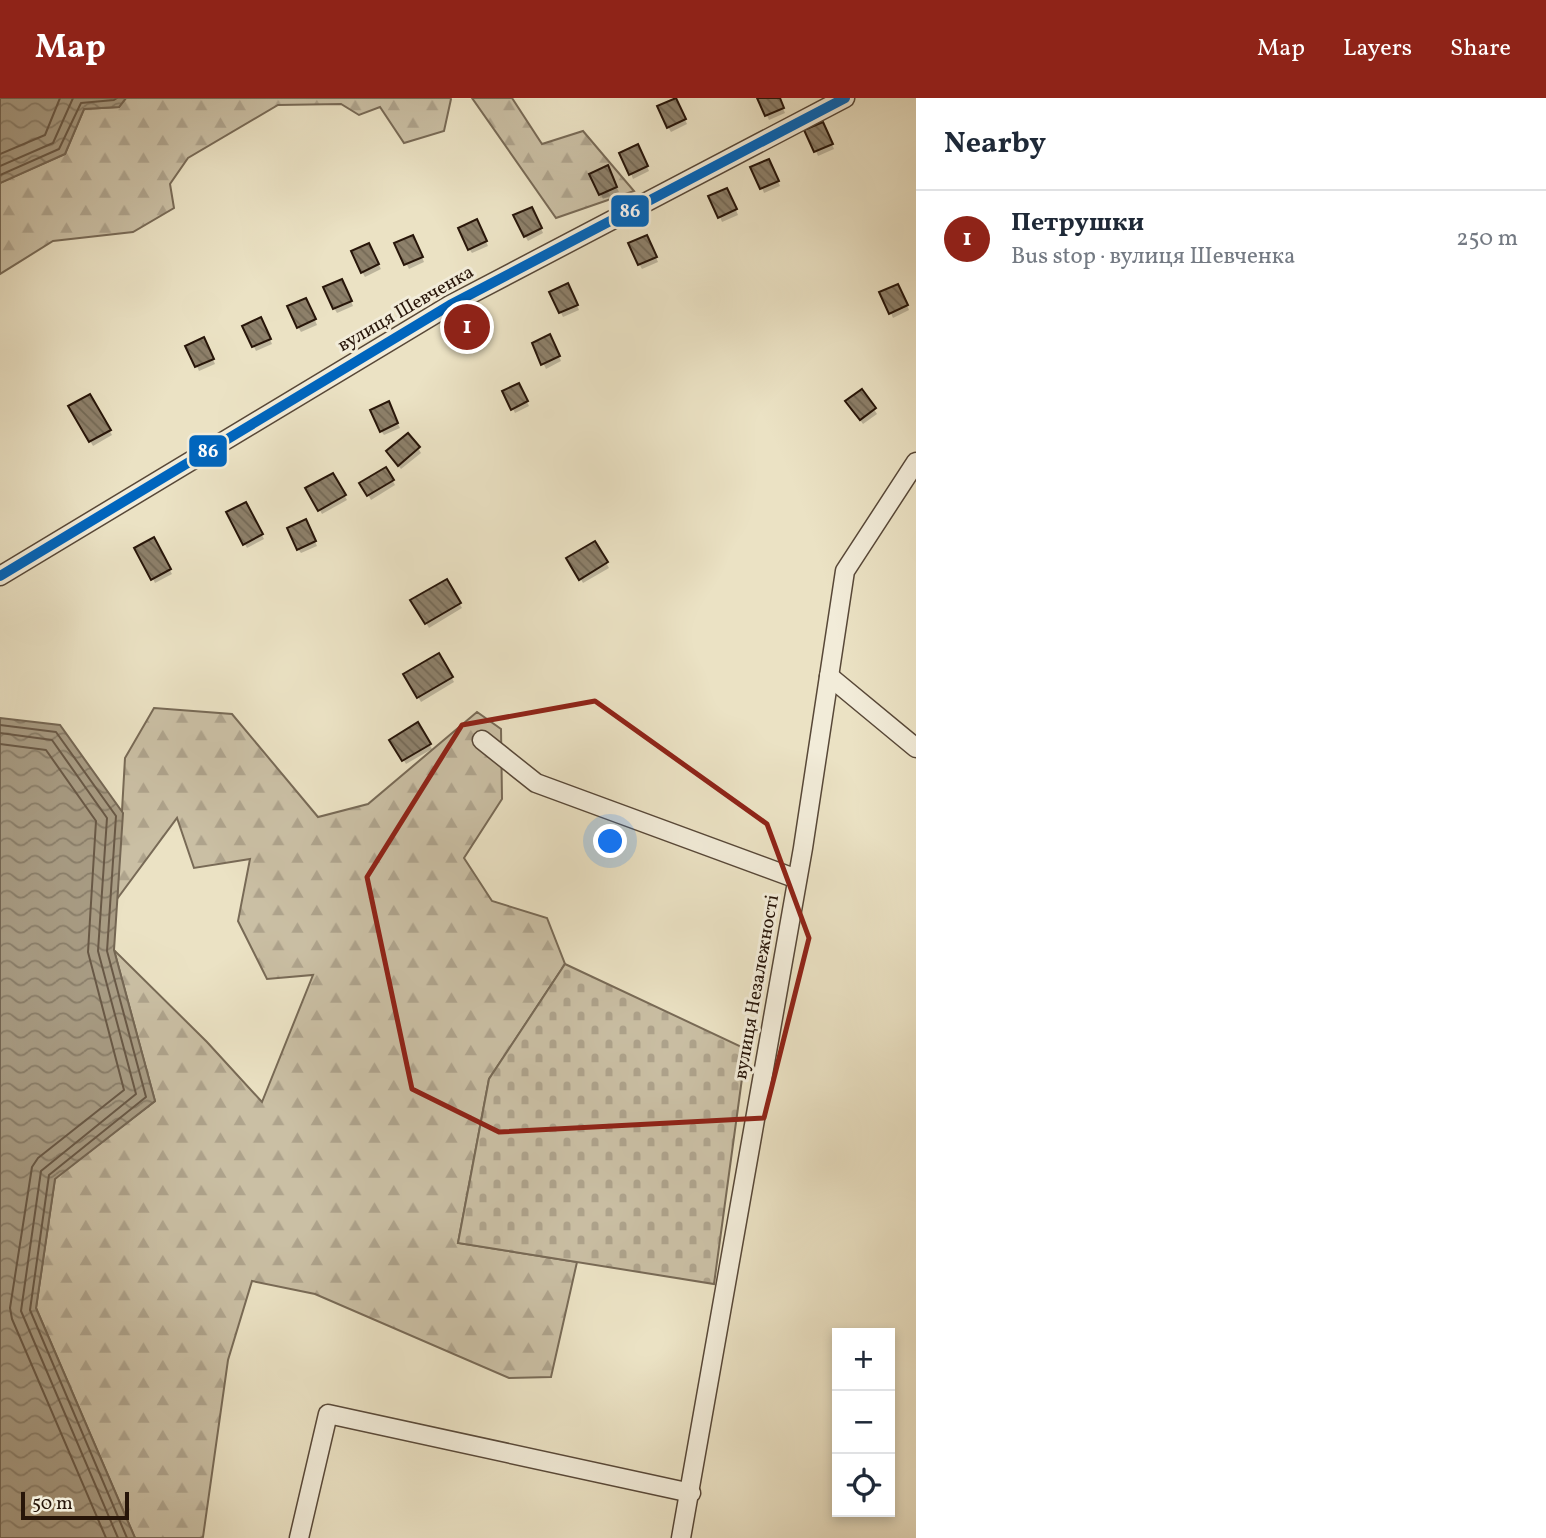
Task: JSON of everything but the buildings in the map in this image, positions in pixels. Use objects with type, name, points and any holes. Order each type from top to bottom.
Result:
[{"type":"street","name":"вулиця Шевченка","points":[[0,576],[450,305],[845,98]]},
{"type":"street","name":"вулиця Незалежності","points":[[681,1538],[797,879],[845,571],[916,462]]},
{"type":"street","points":[[829,676],[916,748]]},
{"type":"street","points":[[482,740],[536,783],[797,879]]},
{"type":"street","points":[[299,1538],[328,1414],[691,1493]]},
{"type":"highlighted area","points":[[595,701],[767,824],[809,938],[764,1118],[499,1132],[412,1089],[367,877],[462,725]]},
{"type":"green space","points":[[126,98],[451,99],[444,131],[404,143],[380,107],[359,115],[341,104],[278,105],[188,158],[170,184],[174,208],[133,232],[53,241],[0,274],[0,183],[65,154],[84,109],[119,107]]},
{"type":"green space","points":[[472,98],[512,98],[542,144],[583,131],[634,191],[556,218]]},
{"type":"green space","points":[[154,708],[232,714],[318,817],[368,804],[477,712],[501,729],[502,799],[464,858],[492,901],[547,918],[565,964],[489,1079],[458,1243],[577,1262],[551,1377],[509,1378],[315,1294],[252,1281],[228,1360],[201,1538],[135,1538],[36,1308],[55,1178],[155,1101],[114,950],[207,1042],[262,1102],[313,975],[267,979],[238,921],[250,859],[194,868],[177,818],[117,899],[125,758]]},
{"type":"green space","points":[[565,964],[746,1049],[714,1284],[458,1243],[489,1079]]},
{"type":"water","points":[[0,98],[126,98],[119,107],[84,109],[65,154],[0,183]]},
{"type":"water","points":[[0,718],[60,725],[123,813],[114,950],[155,1101],[55,1179],[36,1308],[135,1538],[0,1538]]},
{"type":"transit line","name":"86","points":[[0,576],[450,305],[845,98]]},
{"type":"place","name":"Петрушки","points":[[467,327]]}]
